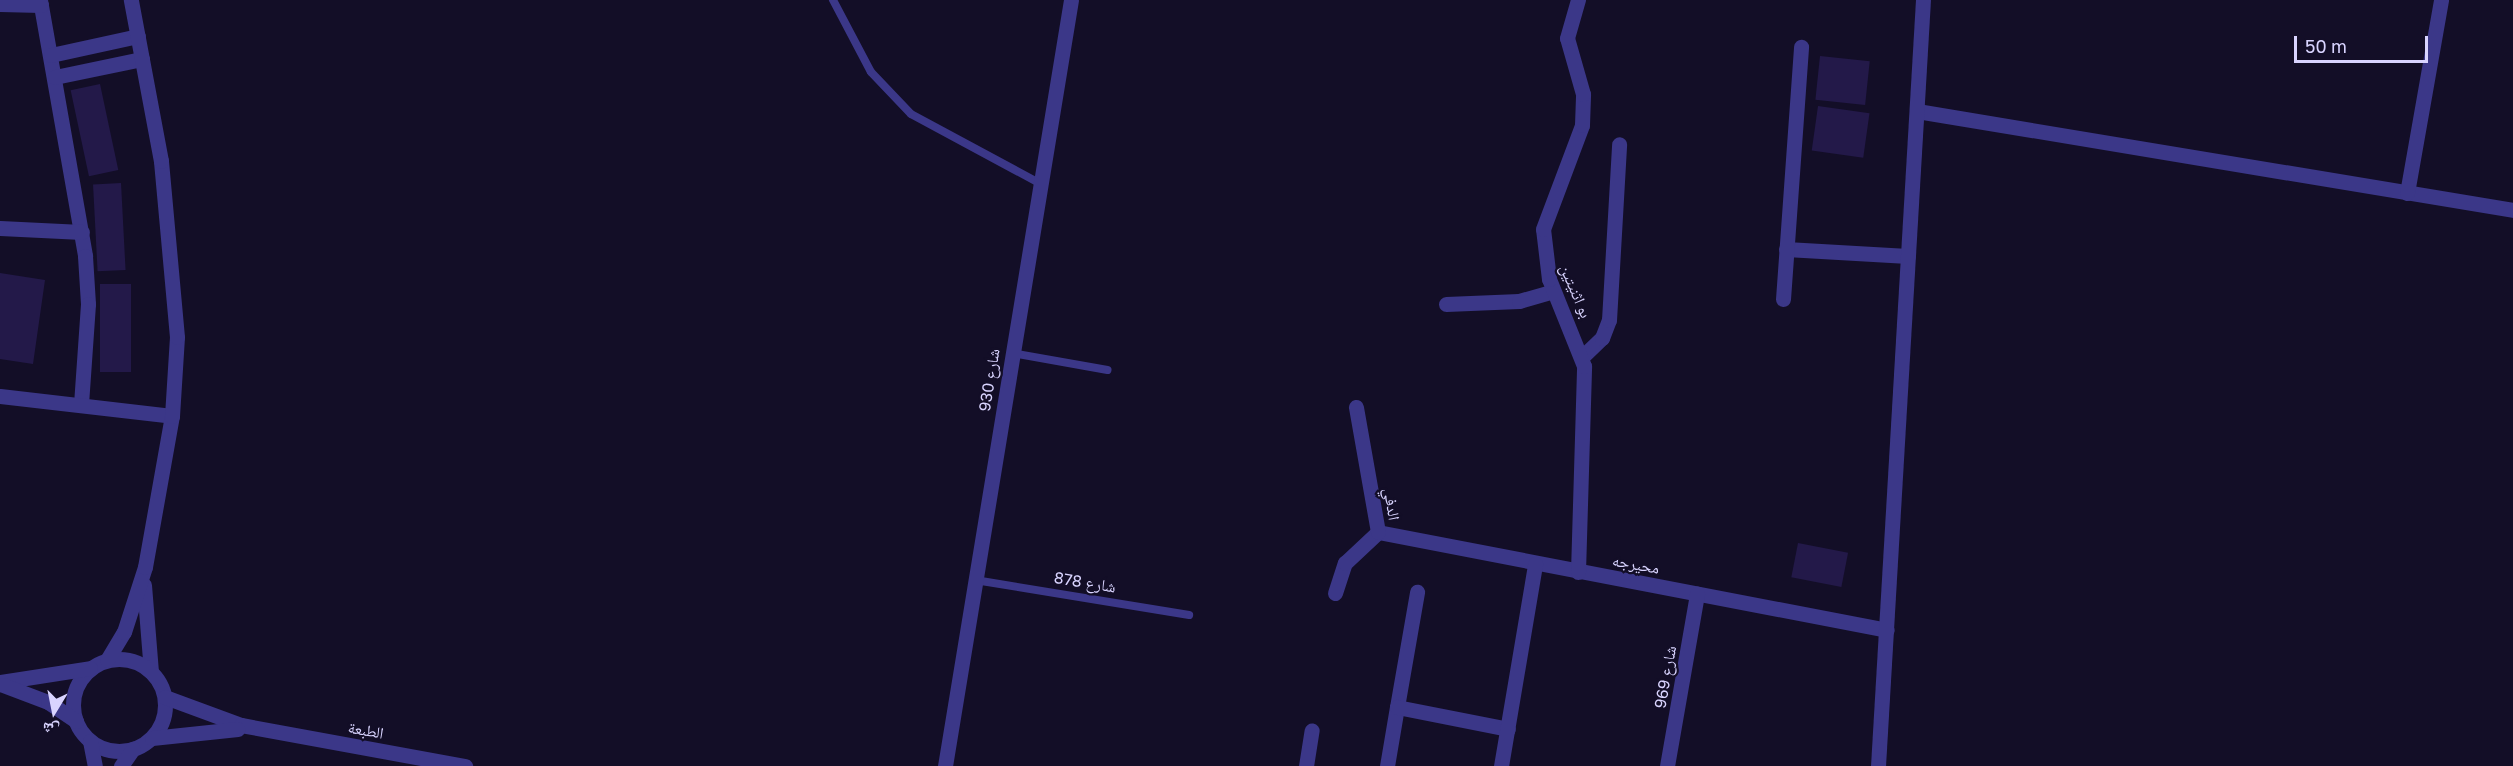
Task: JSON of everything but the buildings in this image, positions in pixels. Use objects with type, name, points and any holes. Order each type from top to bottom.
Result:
[{"type":"street","points":[[107,660],[124,632],[145,567],[172,416],[177,337],[173,256],[131,0]]},
{"type":"street","name":"شارع 930","points":[[945,766],[1039,183],[1071,0]]},
{"type":"street","name":"بو اثنيتين","points":[[1578,0],[1567,38],[1583,94],[1582,125],[1543,229],[1553,291],[1582,357],[1578,572]]},
{"type":"street","points":[[1878,766],[1923,0]]},
{"type":"street","points":[[2407,193],[2441,0]]},
{"type":"street","points":[[0,4],[40,3],[51,55],[82,232],[88,304],[81,405]]},
{"type":"street","points":[[51,55],[138,36]]},
{"type":"street","points":[[1783,299],[1800,47]]},
{"type":"street","points":[[55,77],[142,59]]},
{"type":"street","points":[[1917,111],[2513,210]]},
{"type":"street","points":[[1582,357],[1602,338],[1609,320],[1618,144]]},
{"type":"street","points":[[0,228],[82,232]]},
{"type":"street","points":[[1786,249],[1908,256]]},
{"type":"street","points":[[1446,304],[1519,301],[1553,291]]},
{"type":"street","points":[[0,396],[172,416]]},
{"type":"street","name":"الدفي","points":[[1335,593],[1345,563],[1378,532],[1356,407]]},
{"type":"street","name":"محيرجه","points":[[1378,532],[1887,630]]},
{"type":"street","points":[[1501,766],[1535,564]]},
{"type":"street","points":[[145,567],[151,672],[165,697],[162,723],[152,738]]},
{"type":"street","points":[[1387,766],[1417,592]]},
{"type":"street","name":"شارع 969","points":[[1667,766],[1697,594]]},
{"type":"street","points":[[0,683],[90,668],[107,660],[126,659],[151,672]]},
{"type":"street","points":[[76,721],[74,692],[90,668]]},
{"type":"street","points":[[0,683],[48,702],[76,721],[90,741],[95,766]]},
{"type":"street","points":[[165,697],[261,729]]},
{"type":"street","points":[[1397,707],[1508,729]]},
{"type":"street","points":[[121,766],[133,749],[152,738],[261,729]]},
{"type":"street","name":"الطبعة","points":[[261,729],[465,766]]},
{"type":"street","points":[[1306,766],[1312,730]]},
{"type":"street","points":[[90,741],[110,750],[133,749]]},
{"type":"lane","points":[[833,0],[871,72],[911,114],[1039,183]]},
{"type":"lane","points":[[1012,353],[1107,370]]},
{"type":"lane","name":"شارع 878","points":[[975,580],[1189,615]]}]
